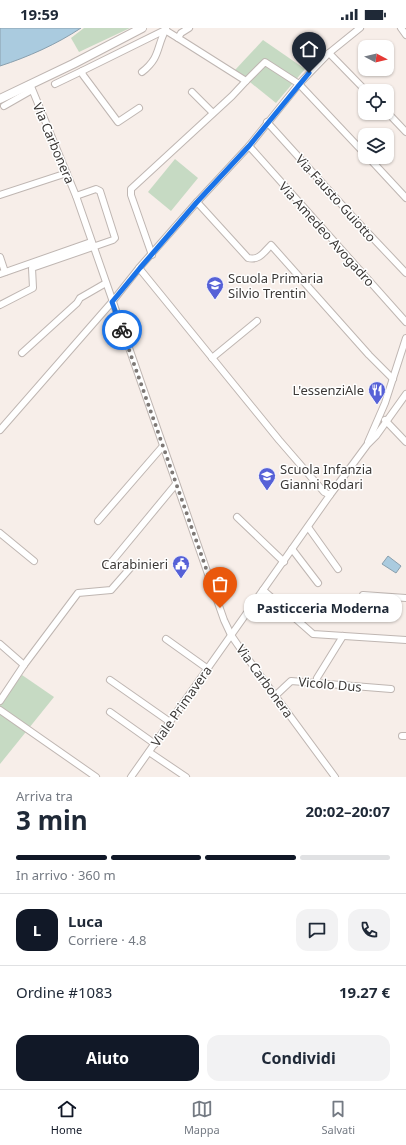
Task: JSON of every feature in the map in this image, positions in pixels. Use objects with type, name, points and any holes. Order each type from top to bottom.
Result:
[{"type":"main road","points":[[2,103],[142,28]]},
{"type":"street","points":[[178,38],[181,33],[189,28]]},
{"type":"street","points":[[0,430],[197,202],[249,146],[299,84],[329,53],[360,28]]},
{"type":"street","points":[[401,28],[406,35]]},
{"type":"street","points":[[166,29],[246,81]]},
{"type":"street","points":[[55,84],[166,29]]},
{"type":"street","points":[[142,72],[151,65],[155,59],[166,29]]},
{"type":"street","points":[[329,53],[359,84]]},
{"type":"street","points":[[152,255],[131,196],[130,189],[213,113],[265,62],[299,84],[358,147]]},
{"type":"street","points":[[82,71],[83,75],[118,122],[139,108]]},
{"type":"street","name":"Via Carbonera","points":[[31,87],[76,196],[224,620],[231,635],[335,777]]},
{"type":"street","points":[[192,92],[213,113]]},
{"type":"street","points":[[394,119],[406,132]]},
{"type":"street","name":"Via Fausto Guiotto","points":[[268,122],[352,216],[406,273]]},
{"type":"street","name":"Via Amedeo Avogadro","points":[[249,146],[406,322]]},
{"type":"street","points":[[374,164],[406,198]]},
{"type":"street","points":[[0,195],[67,173]]},
{"type":"street","name":"Via Carbonera","points":[[0,257],[2,273],[92,244],[113,240],[115,238],[115,233],[100,192],[96,189],[76,196]]},
{"type":"street","points":[[197,202],[248,258],[253,260],[259,257],[271,245],[392,379]]},
{"type":"street","name":"Via Carbonera","points":[[0,305],[33,288],[32,268],[92,244]]},
{"type":"street","points":[[140,268],[284,446],[324,492],[330,495]]},
{"type":"street","points":[[22,353],[77,303],[80,298],[106,283]]},
{"type":"street","points":[[212,358],[257,321]]},
{"type":"street","points":[[367,445],[385,403],[406,338]]},
{"type":"street","points":[[367,445],[376,436],[406,394]]},
{"type":"street","points":[[385,403],[383,416],[386,422],[406,442]]},
{"type":"street","name":"Viale Primavera","points":[[131,777],[367,445]]},
{"type":"street","points":[[98,521],[163,446]]},
{"type":"street","points":[[109,565],[176,484]]},
{"type":"street","points":[[237,517],[284,562]]},
{"type":"street","points":[[308,528],[338,569]]},
{"type":"street","points":[[0,533],[34,561]]},
{"type":"street","points":[[292,550],[318,583]]},
{"type":"street","points":[[0,700],[24,665],[78,593],[111,590],[132,566]]},
{"type":"street","points":[[263,590],[313,634],[406,640]]},
{"type":"street","points":[[363,595],[406,598]]},
{"type":"street","points":[[317,678],[342,636]]},
{"type":"street","points":[[166,639],[208,669]]},
{"type":"street","points":[[0,644],[24,665]]},
{"type":"street","points":[[110,680],[170,722]]},
{"type":"street","name":"Vicolo Dus","points":[[275,696],[291,681],[391,689]]},
{"type":"street","points":[[0,710],[96,777]]},
{"type":"street","points":[[110,712],[155,744]]},
{"type":"street","points":[[149,752],[179,775],[186,777]]},
{"type":"green space","points":[[84,28],[130,28],[79,52],[71,38]]},
{"type":"green space","points":[[263,40],[305,69],[276,103],[235,70]]},
{"type":"green space","points":[[175,159],[198,178],[171,211],[148,192]]},
{"type":"green space","points":[[22,675],[54,697],[0,764],[0,705]]},
{"type":"water","points":[[0,28],[81,28],[42,50],[0,66]]},
{"type":"water","points":[[388,556],[401,566],[396,573],[382,564]]},
{"type":"way so far","points":[[122,330],[220,608]]},
{"type":"place","name":"Scuola Primaria Silvio Trentin","points":[[215,300]]},
{"type":"place","name":"L'essenziAle","points":[[377,405]]},
{"type":"place","name":"Scuola Infanzia Gianni Rodari","points":[[267,491]]},
{"type":"place","name":"Carabinieri","points":[[181,579]]},
{"type":"place","name":"Pasticceria Moderna","points":[[220,608]]},
{"type":"route","points":[[122,330],[112,302],[197,202],[249,146],[309,73]]}]
